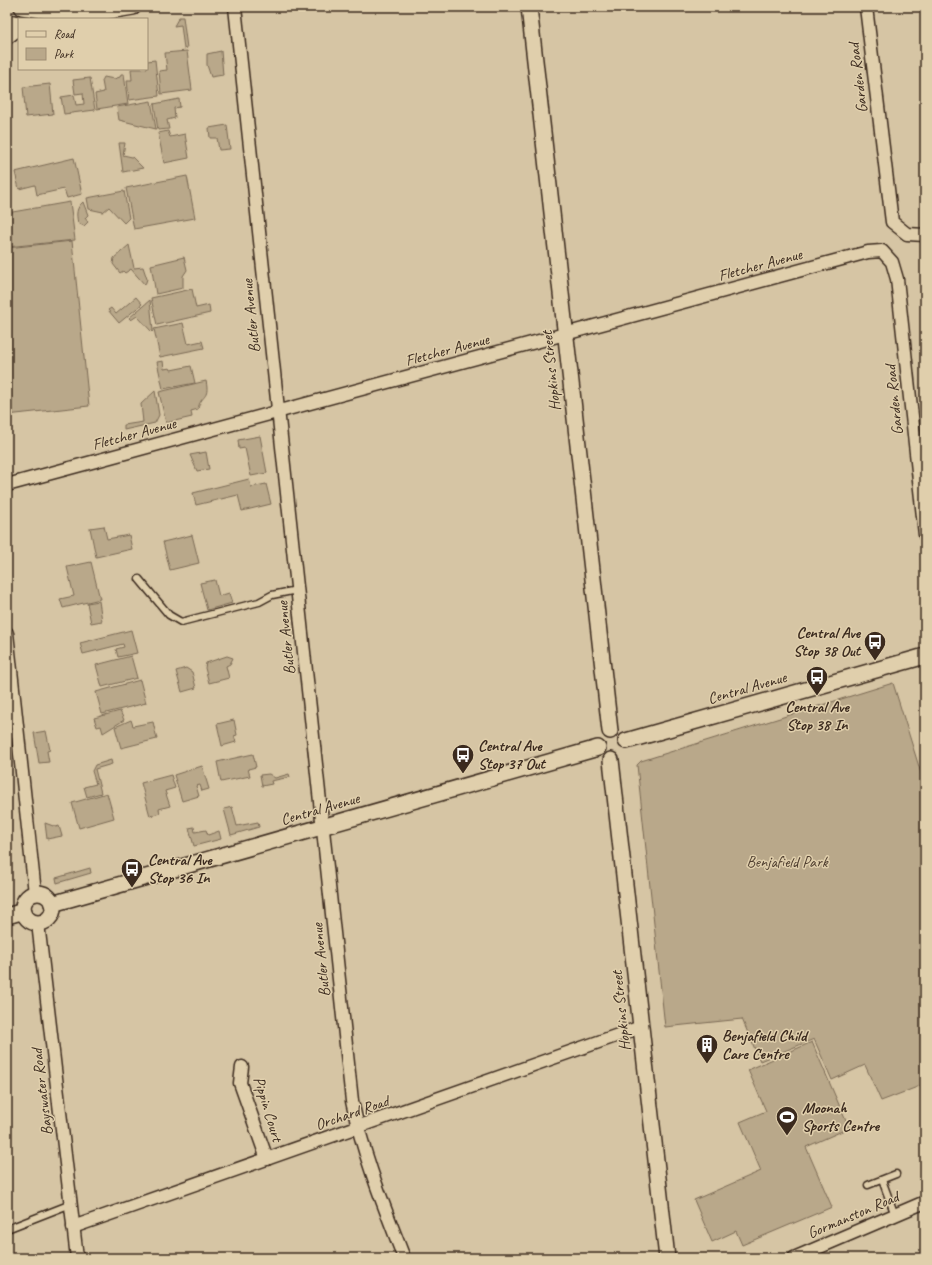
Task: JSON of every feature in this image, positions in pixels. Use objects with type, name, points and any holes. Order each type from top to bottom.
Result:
[{"type":"street","points":[[22,7],[79,16],[133,7]]},
{"type":"street","name":"Butler Avenue","points":[[234,7],[352,1101],[357,1128],[404,1258]]},
{"type":"street","name":"Hopkins Street","points":[[529,7],[610,731]]},
{"type":"street","name":"Garden Road","points":[[866,7],[892,222],[907,234],[925,235]]},
{"type":"street","points":[[7,22],[18,24]]},
{"type":"street","points":[[7,38],[18,30]]},
{"type":"street","name":"Fletcher Avenue","points":[[7,486],[868,252],[882,251],[892,262]]},
{"type":"street","name":"Garden Road","points":[[892,262],[897,279],[925,535]]},
{"type":"street","points":[[7,633],[11,708],[35,893]]},
{"type":"street","name":"Central Avenue","points":[[626,742],[925,656]]},
{"type":"street","points":[[610,731],[618,732],[625,738],[626,742],[623,755],[616,760],[611,760],[603,756],[598,748],[600,737],[610,731]]},
{"type":"street","name":"Central Avenue","points":[[52,904],[598,748]]},
{"type":"street","name":"Hopkins Street","points":[[611,760],[667,1258]]},
{"type":"street","points":[[35,893],[48,896],[52,904],[50,916],[38,922],[29,919],[24,911],[27,898],[35,893]]},
{"type":"street","points":[[7,916],[24,911]]},
{"type":"street","name":"Bayswater Road","points":[[38,922],[77,1258]]},
{"type":"street","name":"Orchard Road","points":[[74,1227],[641,1027]]},
{"type":"street","name":"Pippin Court","points":[[242,1067],[240,1083],[268,1159]]},
{"type":"street","name":"Gormanston Road","points":[[794,1258],[925,1202]]},
{"type":"lane","points":[[139,579],[170,615],[181,622],[260,602],[272,595],[297,590]]},
{"type":"lane","points":[[868,1185],[896,1174]]},
{"type":"lane","points":[[882,1180],[895,1215]]},
{"type":"lane","points":[[7,1229],[71,1204]]},
{"type":"green space","points":[[179,17],[183,17],[187,48],[184,49],[181,25],[174,26]]},
{"type":"green space","points":[[187,51],[192,90],[161,94],[159,71],[167,70],[165,53]]},
{"type":"green space","points":[[221,51],[223,75],[211,77],[207,65],[207,54]]},
{"type":"green space","points":[[155,60],[159,96],[129,100],[127,80],[132,80],[131,70],[148,70],[148,61]]},
{"type":"green space","points":[[121,74],[124,74],[128,104],[97,109],[95,94],[104,92],[102,81],[104,77],[114,79],[120,77]]},
{"type":"green space","points":[[90,78],[95,110],[64,114],[61,97],[74,95],[76,105],[84,104],[83,93],[75,94],[73,80]]},
{"type":"green space","points":[[50,84],[53,114],[26,117],[23,87]]},
{"type":"green space","points":[[179,99],[180,107],[174,108],[175,118],[167,120],[169,129],[158,130],[154,104]]},
{"type":"green space","points":[[151,101],[156,129],[119,120],[117,107]]},
{"type":"green space","points":[[227,125],[230,149],[219,150],[217,138],[210,138],[209,128]]},
{"type":"green space","points":[[168,131],[170,137],[185,134],[189,158],[164,163],[158,133]]},
{"type":"green space","points":[[119,143],[125,143],[123,155],[132,157],[143,168],[123,172]]},
{"type":"green space","points":[[74,158],[82,194],[67,198],[64,189],[37,195],[35,185],[19,189],[15,172]]},
{"type":"green space","points":[[187,176],[195,218],[134,229],[126,188]]},
{"type":"green space","points":[[124,191],[129,218],[124,223],[109,207],[103,212],[89,209],[87,198]]},
{"type":"green space","points":[[70,202],[75,240],[7,247],[7,213]]},
{"type":"green space","points":[[83,202],[88,215],[85,218],[88,222],[84,226],[78,223],[77,217],[77,211]]},
{"type":"green space","points":[[72,241],[89,406],[7,415],[7,248]]},
{"type":"green space","points":[[129,245],[134,268],[143,267],[147,279],[145,285],[131,269],[125,273],[123,271],[120,273],[113,264],[114,258]]},
{"type":"green space","points":[[184,257],[187,270],[183,276],[183,288],[156,294],[151,265]]},
{"type":"green space","points":[[192,289],[196,308],[209,305],[210,313],[157,325],[151,298]]},
{"type":"green space","points":[[136,297],[142,304],[119,323],[108,310],[111,308],[116,314]]},
{"type":"green space","points":[[150,300],[152,332],[137,316],[131,320],[129,318]]},
{"type":"green space","points":[[183,323],[188,344],[202,341],[204,348],[160,357],[154,329]]},
{"type":"green space","points":[[163,361],[164,369],[170,368],[171,370],[191,366],[195,383],[163,389],[157,362]]},
{"type":"green space","points":[[206,381],[206,394],[199,404],[198,409],[191,411],[192,417],[166,423],[159,392]]},
{"type":"green space","points":[[155,391],[159,415],[155,423],[124,430],[124,425],[143,422],[141,404]]},
{"type":"green space","points":[[260,436],[267,473],[251,476],[245,448],[239,449],[238,440]]},
{"type":"green space","points":[[206,452],[209,469],[197,471],[190,455]]},
{"type":"green space","points":[[249,479],[251,487],[266,484],[271,504],[242,511],[238,495],[196,505],[193,493]]},
{"type":"green space","points":[[104,526],[107,539],[129,535],[132,549],[96,557],[90,528]]},
{"type":"green space","points":[[192,535],[199,563],[170,570],[163,542]]},
{"type":"green space","points":[[91,562],[100,599],[63,608],[60,599],[74,596],[67,567]]},
{"type":"green space","points":[[215,580],[219,596],[229,593],[232,603],[207,610],[200,583]]},
{"type":"green space","points":[[99,601],[102,621],[91,623],[87,603]]},
{"type":"green space","points":[[131,630],[137,653],[118,657],[116,649],[124,647],[123,644],[83,654],[80,643]]},
{"type":"green space","points":[[131,656],[137,678],[102,687],[96,665]]},
{"type":"green space","points":[[227,656],[233,658],[230,664],[226,666],[229,678],[209,683],[205,668],[206,663]]},
{"type":"green space","points":[[186,668],[192,672],[196,688],[182,692],[176,671]]},
{"type":"green space","points":[[140,680],[146,703],[102,714],[96,692]]},
{"type":"green space","name":"Benjafield Park","points":[[893,683],[925,786],[925,1084],[881,1101],[865,1065],[832,1080],[814,1039],[760,1061],[742,1019],[665,1027],[637,765],[641,761]]},
{"type":"green space","points":[[120,711],[124,720],[103,733],[101,726],[97,727],[94,718]]},
{"type":"green space","points":[[131,720],[133,726],[153,722],[157,739],[121,748],[115,727]]},
{"type":"green space","points":[[234,720],[237,735],[234,736],[236,742],[222,746],[217,724]]},
{"type":"green space","points":[[46,731],[50,750],[47,751],[49,762],[39,763],[34,733]]},
{"type":"green space","points":[[253,754],[256,767],[248,769],[250,776],[221,782],[217,762]]},
{"type":"green space","points":[[111,760],[112,764],[95,769],[101,793],[87,797],[84,787],[96,784],[92,771],[95,765]]},
{"type":"green space","points":[[202,766],[209,789],[202,791],[200,785],[196,786],[199,796],[182,801],[174,775]]},
{"type":"green space","points":[[269,774],[275,778],[289,774],[290,777],[271,781],[272,784],[262,786],[260,775]]},
{"type":"green space","points":[[171,775],[175,788],[165,791],[170,806],[159,809],[160,813],[150,816],[141,783]]},
{"type":"green space","points":[[107,793],[114,818],[79,828],[72,803]]},
{"type":"green space","points":[[232,807],[237,826],[258,822],[259,827],[231,835],[224,809]]},
{"type":"green space","points":[[45,823],[56,827],[59,826],[62,836],[47,839]]},
{"type":"green space","points":[[194,827],[195,832],[206,830],[208,835],[219,831],[221,839],[194,846],[189,828]]},
{"type":"green space","points":[[90,868],[91,873],[57,883],[56,878]]},
{"type":"green space","name":"Moonah Sports Centre","points":[[812,1042],[849,1128],[806,1147],[832,1207],[742,1245],[736,1231],[712,1242],[694,1200],[761,1171],[740,1122],[766,1111],[748,1070]]},
{"type":"place","name":"Central Ave Stop 38 Out","points":[[875,662]]},
{"type":"place","name":"Central Ave Stop 38 In","points":[[817,696]]},
{"type":"place","name":"Central Ave Stop 37 Out","points":[[463,774]]},
{"type":"place","name":"Central Ave Stop 36 In","points":[[132,888]]},
{"type":"place","name":"Benjafield Child Care Centre","points":[[707,1064]]},
{"type":"place","name":"Moonah Sports Centre","points":[[787,1136]]}]
